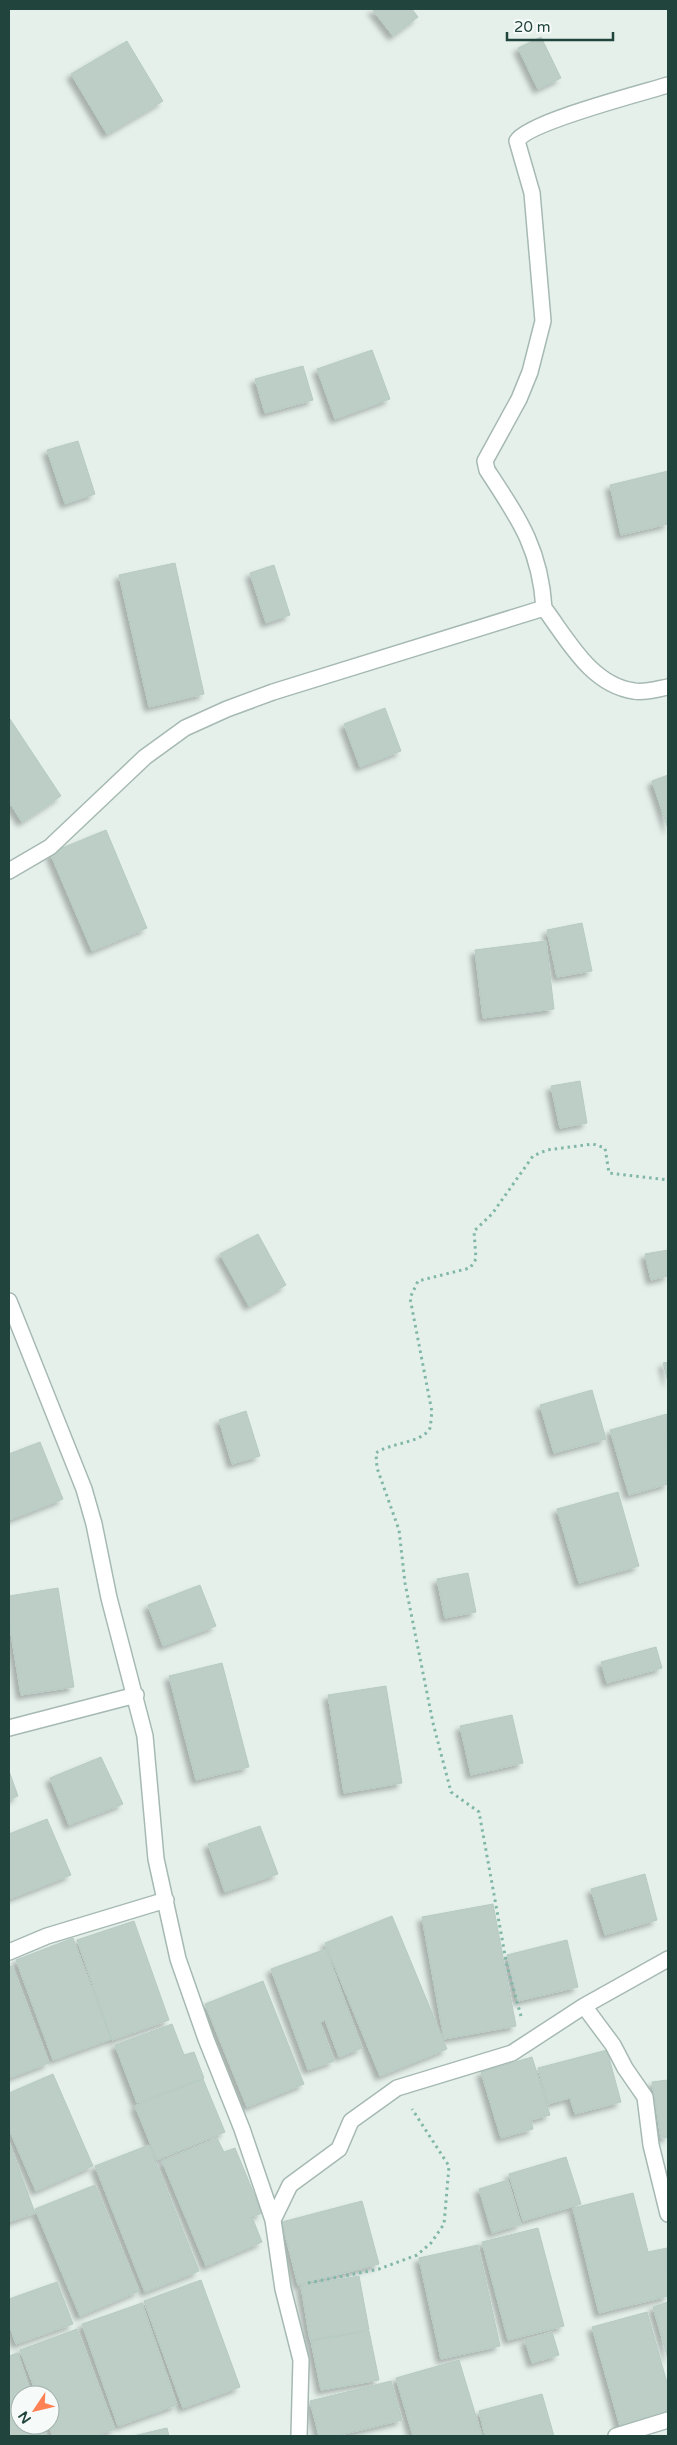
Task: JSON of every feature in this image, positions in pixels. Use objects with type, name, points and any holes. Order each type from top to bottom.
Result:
[{"type":"street","points":[[668,85],[571,115],[525,132],[517,141],[532,193],[544,321],[530,372],[519,399],[485,460],[488,470],[521,521],[531,544],[542,585],[544,608],[589,667],[604,680],[618,688],[636,692],[668,687]]},
{"type":"street","points":[[9,871],[50,847],[145,757],[185,728],[227,709],[273,692],[544,608]]},
{"type":"street","points":[[9,1302],[84,1489],[94,1524],[108,1598],[136,1695],[145,1736],[156,1859],[178,1959],[206,2039],[242,2129],[273,2220],[283,2289],[301,2360],[299,2436]]},
{"type":"street","points":[[9,1728],[136,1695]]},
{"type":"street","points":[[9,1952],[47,1936],[166,1900]]},
{"type":"street","points":[[273,2220],[290,2184],[339,2149],[351,2121],[397,2088],[512,2053],[584,2006],[668,1958]]},
{"type":"street","points":[[584,2006],[613,2045],[624,2068],[645,2097],[651,2145],[668,2214]]},
{"type":"street","points":[[616,2436],[668,2420]]},
{"type":"path","points":[[512,2053],[522,2020],[507,1966],[479,1812],[451,1792],[433,1723],[406,1583],[399,1530],[377,1468],[376,1453],[382,1448],[424,1436],[430,1428],[432,1412],[410,1298],[412,1290],[418,1281],[470,1268],[476,1259],[474,1231],[492,1214],[533,1156],[547,1150],[593,1144],[600,1146],[606,1152],[609,1172],[668,1180]]},
{"type":"path","points":[[283,2289],[379,2269],[417,2255],[431,2243],[444,2224],[449,2166],[397,2088]]},
{"type":"building","points":[[372,9],[412,9],[418,17],[393,36]]},
{"type":"building","points":[[541,37],[561,78],[538,89],[518,48]]},
{"type":"building","points":[[127,41],[163,101],[107,134],[71,74]]},
{"type":"building","points":[[372,350],[390,399],[335,419],[317,369]]},
{"type":"building","points":[[303,366],[313,400],[265,413],[255,379]]},
{"type":"building","points":[[78,441],[95,494],[65,504],[47,450]]},
{"type":"building","points":[[668,471],[668,524],[621,535],[610,485]]},
{"type":"building","points":[[175,563],[204,694],[149,707],[119,575]]},
{"type":"building","points":[[274,565],[290,615],[266,623],[250,573]]},
{"type":"building","points":[[385,708],[401,751],[360,767],[344,724]]},
{"type":"building","points":[[10,719],[61,796],[22,822],[9,802]]},
{"type":"building","points":[[668,775],[668,829],[652,781]]},
{"type":"building","points":[[106,830],[147,928],[92,951],[50,853]]},
{"type":"building","points":[[582,923],[592,971],[557,977],[547,930]]},
{"type":"building","points":[[546,941],[554,1009],[483,1018],[475,950]]},
{"type":"building","points":[[580,1081],[587,1123],[560,1128],[551,1086]]},
{"type":"building","points":[[258,1234],[286,1285],[249,1306],[220,1254]]},
{"type":"building","points":[[668,1250],[668,1276],[651,1280],[645,1254]]},
{"type":"building","points":[[668,1362],[668,1382],[663,1363]]},
{"type":"building","points":[[592,1390],[606,1439],[554,1453],[540,1405]]},
{"type":"building","points":[[246,1411],[260,1456],[232,1464],[219,1420]]},
{"type":"building","points":[[667,1414],[668,1484],[629,1495],[610,1430]]},
{"type":"building","points":[[40,1442],[63,1499],[9,1520],[9,1454]]},
{"type":"building","points":[[618,1492],[639,1566],[579,1583],[557,1509]]},
{"type":"building","points":[[468,1573],[476,1612],[445,1618],[437,1579]]},
{"type":"building","points":[[200,1585],[216,1626],[163,1646],[148,1605]]},
{"type":"building","points":[[58,1588],[74,1687],[21,1695],[9,1621],[9,1596]]},
{"type":"building","points":[[656,1647],[662,1668],[607,1683],[601,1662]]},
{"type":"building","points":[[222,1663],[249,1767],[196,1780],[169,1676]]},
{"type":"building","points":[[386,1686],[402,1783],[344,1793],[328,1695]]},
{"type":"building","points":[[512,1715],[523,1763],[471,1775],[460,1726]]},
{"type":"building","points":[[101,1757],[123,1804],[69,1825],[50,1778]]},
{"type":"building","points":[[9,1771],[18,1796],[9,1800]]},
{"type":"building","points":[[47,1819],[71,1875],[9,1899],[9,1834]]},
{"type":"building","points":[[260,1826],[278,1874],[225,1892],[208,1844]]},
{"type":"building","points":[[645,1874],[657,1920],[605,1935],[591,1889]]},
{"type":"building","points":[[493,1904],[516,2026],[444,2039],[422,1917]]},
{"type":"building","points":[[392,1916],[447,2049],[380,2076],[325,1943]]},
{"type":"building","points":[[134,1921],[169,2020],[112,2040],[77,1940]]},
{"type":"building","points":[[73,1938],[111,2039],[53,2060],[16,1960]]},
{"type":"building","points":[[567,1940],[578,1987],[518,2001],[507,1955]]},
{"type":"building","points":[[326,1949],[362,2048],[339,2057],[325,2020],[320,2023],[334,2061],[308,2070],[271,1969]]},
{"type":"building","points":[[12,1966],[49,2063],[9,2078],[9,1967]]},
{"type":"building","points":[[263,1981],[304,2084],[247,2107],[205,2004]]},
{"type":"building","points":[[172,2024],[184,2055],[194,2052],[204,2078],[137,2103],[115,2045]]},
{"type":"building","points":[[607,2050],[621,2102],[575,2114],[570,2098],[548,2104],[538,2068]]},
{"type":"building","points":[[532,2057],[550,2115],[531,2120],[533,2129],[501,2138],[481,2072]]},
{"type":"building","points":[[53,2074],[93,2166],[36,2191],[9,2129],[9,2093]]},
{"type":"building","points":[[203,2079],[225,2132],[157,2160],[135,2106]]},
{"type":"building","points":[[668,2080],[668,2137],[661,2138],[652,2082]]},
{"type":"building","points":[[217,2138],[224,2152],[235,2148],[262,2213],[252,2217],[262,2242],[206,2266],[162,2161]]},
{"type":"building","points":[[9,2142],[35,2213],[9,2222]]},
{"type":"building","points":[[149,2145],[199,2271],[145,2292],[95,2166]]},
{"type":"building","points":[[566,2157],[581,2204],[523,2221],[509,2174]]},
{"type":"building","points":[[508,2180],[521,2224],[492,2233],[479,2189]]},
{"type":"building","points":[[95,2185],[139,2291],[80,2316],[35,2209]]},
{"type":"building","points":[[633,2193],[648,2252],[667,2248],[668,2296],[599,2313],[573,2208]]},
{"type":"building","points":[[362,2201],[379,2264],[298,2285],[282,2222]]},
{"type":"building","points":[[538,2228],[564,2326],[508,2340],[482,2242]]},
{"type":"building","points":[[478,2245],[500,2346],[441,2359],[419,2258]]},
{"type":"building","points":[[359,2276],[369,2330],[310,2340],[301,2286]]},
{"type":"building","points":[[201,2280],[240,2387],[183,2408],[144,2301]]},
{"type":"building","points":[[57,2282],[73,2324],[16,2344],[9,2324],[9,2299]]},
{"type":"building","points":[[668,2302],[668,2359],[653,2307]]},
{"type":"building","points":[[142,2303],[177,2405],[118,2426],[82,2324]]},
{"type":"building","points":[[647,2312],[668,2386],[668,2417],[621,2430],[592,2327]]},
{"type":"building","points":[[77,2329],[115,2429],[96,2436],[53,2436],[60,2435],[60,2385],[33,2385],[20,2350]]},
{"type":"building","points":[[369,2331],[379,2380],[321,2390],[311,2341]]},
{"type":"building","points":[[552,2332],[559,2355],[532,2363],[525,2340]]},
{"type":"building","points":[[18,2353],[29,2385],[10,2385],[10,2435],[47,2436],[9,2436],[9,2356]]},
{"type":"building","points":[[459,2360],[482,2436],[413,2436],[396,2378]]},
{"type":"building","points":[[391,2381],[402,2420],[336,2436],[319,2436],[310,2401]]},
{"type":"building","points":[[542,2394],[554,2436],[485,2436],[479,2411]]},
{"type":"building","points":[[167,2428],[169,2436],[133,2436]]}]
